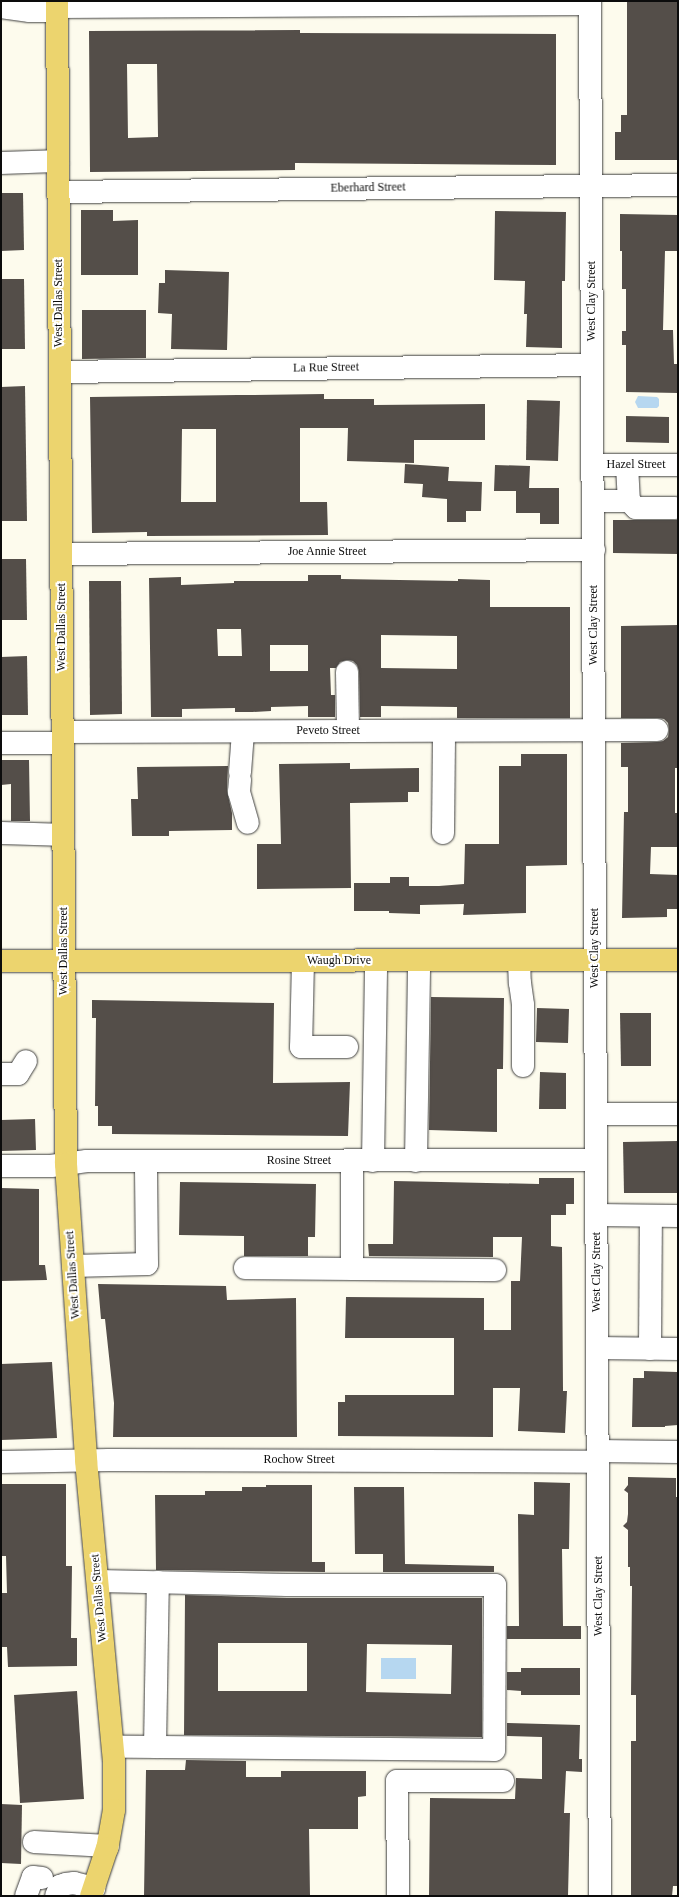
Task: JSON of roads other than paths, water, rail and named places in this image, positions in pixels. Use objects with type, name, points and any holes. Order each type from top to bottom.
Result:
[{"type":"main road","name":"West Dallas Street","points":[[56,1890],[108,1846],[114,1810],[113,1747],[86,1460],[66,1164],[57,6]]},
{"type":"main road","name":"Waugh Drive","points":[[1,962],[678,960]]},
{"type":"street","points":[[1,7],[30,11],[57,6],[590,2]]},
{"type":"street","name":"West Clay Street","points":[[590,2],[600,1896]]},
{"type":"street","points":[[1,163],[58,161]]},
{"type":"street","name":"Eberhard Street","points":[[59,192],[678,185]]},
{"type":"street","name":"La Rue Street","points":[[60,372],[592,365]]},
{"type":"street","points":[[627,464],[629,501],[636,508],[675,508]]},
{"type":"street","name":"Hazel Street","points":[[593,465],[678,465]]},
{"type":"street","points":[[593,501],[629,501]]},
{"type":"street","name":"Joe Annie Street","points":[[61,554],[594,550]]},
{"type":"street","points":[[347,672],[348,731]]},
{"type":"street","name":"Peveto Street","points":[[1,743],[62,738],[243,732],[657,730]]},
{"type":"street","points":[[443,833],[444,731]]},
{"type":"street","points":[[243,732],[239,792],[248,823]]},
{"type":"street","points":[[1,834],[63,835]]},
{"type":"street","points":[[416,1161],[419,960]]},
{"type":"street","points":[[519,960],[523,1005],[523,1066]]},
{"type":"street","points":[[302,961],[301,1046],[348,1047]]},
{"type":"street","points":[[352,1269],[363,1161],[376,961]]},
{"type":"street","points":[[1,1074],[18,1074],[26,1061]]},
{"type":"street","points":[[596,1114],[678,1114]]},
{"type":"street","name":"Rosine Street","points":[[1,1166],[51,1166],[87,1161],[596,1160]]},
{"type":"street","points":[[73,1266],[147,1264],[146,1161]]},
{"type":"street","points":[[597,1215],[678,1216]]},
{"type":"street","points":[[650,1349],[651,1216]]},
{"type":"street","points":[[245,1268],[495,1270]]},
{"type":"street","points":[[597,1348],[678,1349]]},
{"type":"street","name":"Rochow Street","points":[[1,1462],[86,1460],[598,1457],[678,1452]]},
{"type":"street","points":[[98,1581],[495,1586],[494,1750],[113,1747]]},
{"type":"street","points":[[155,1748],[158,1582]]},
{"type":"street","points":[[398,1896],[397,1781],[503,1781]]},
{"type":"street","points":[[34,1842],[108,1846]]},
{"type":"water","points":[[638,396],[657,397],[659,399],[659,406],[657,408],[638,408],[635,402]]},
{"type":"water","points":[[381,1658],[416,1658],[416,1679],[381,1679]]}]
